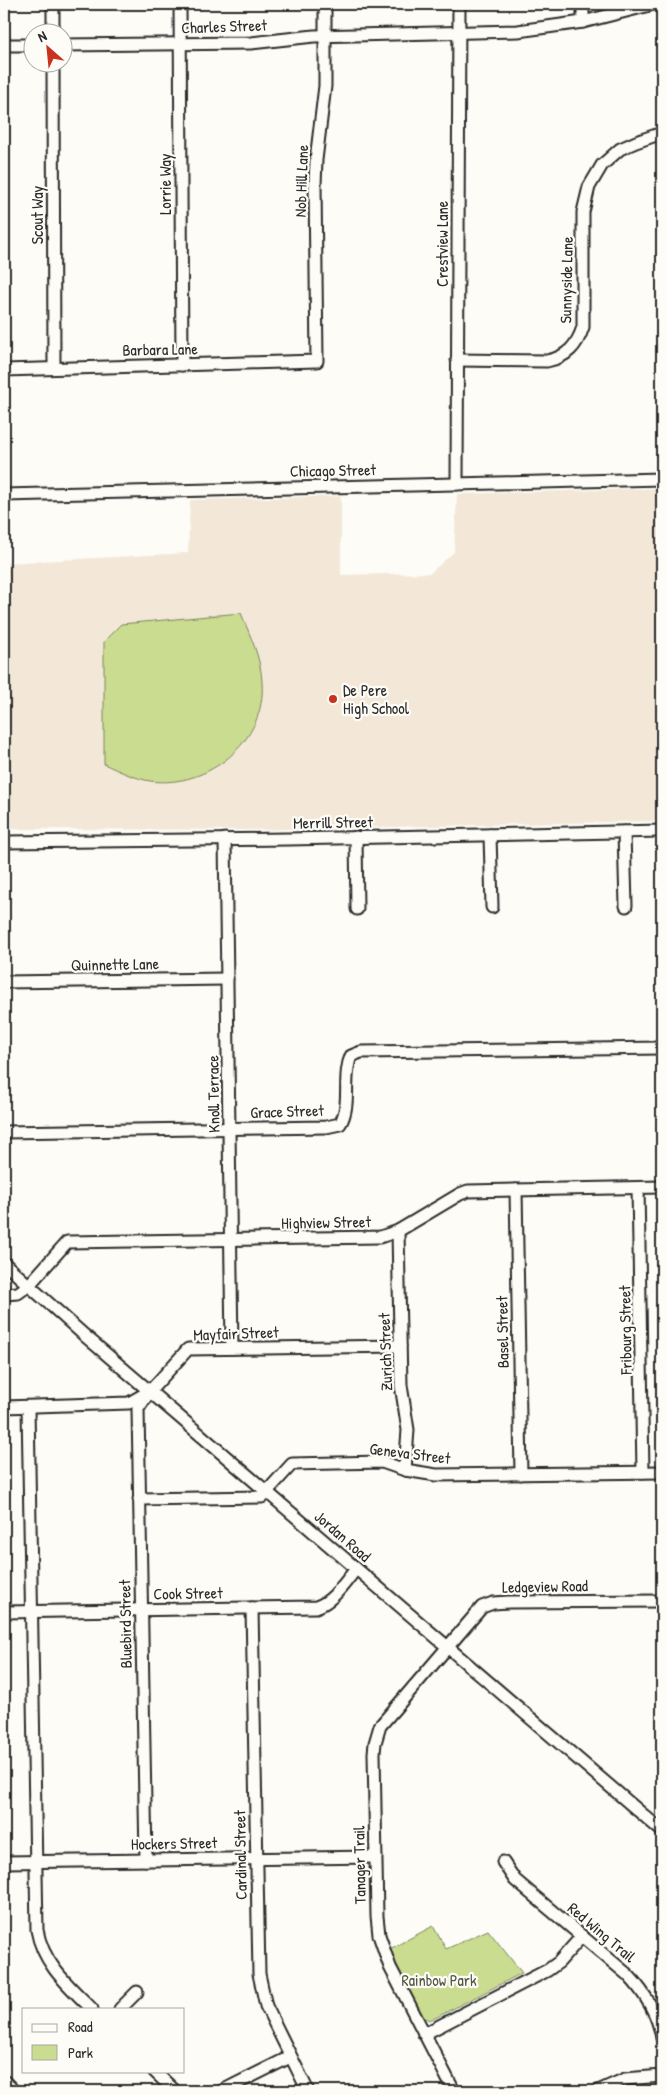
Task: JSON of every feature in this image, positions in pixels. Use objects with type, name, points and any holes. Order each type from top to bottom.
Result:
[{"type":"street","points":[[53,4],[53,22]]},
{"type":"street","name":"Lorrie Way","points":[[180,4],[182,365]]},
{"type":"street","name":"Nob Hill Lane","points":[[317,361],[315,168],[325,86],[325,4]]},
{"type":"street","name":"Crestview Lane","points":[[457,484],[459,4]]},
{"type":"street","points":[[583,22],[584,4]]},
{"type":"street","name":"Charles Street","points":[[72,45],[251,44],[325,36],[518,31],[583,22],[654,4]]},
{"type":"street","points":[[4,45],[22,45]]},
{"type":"street","name":"Scout Way","points":[[53,72],[54,368]]},
{"type":"street","name":"Sunnyside Lane","points":[[457,360],[547,361],[569,352],[580,337],[583,326],[583,212],[589,187],[602,165],[620,150],[662,133]]},
{"type":"street","name":"Barbara Lane","points":[[4,370],[317,361]]},
{"type":"street","name":"Chicago Street","points":[[4,495],[662,479]]},
{"type":"street","name":"Merrill Street","points":[[4,842],[356,838],[662,831]]},
{"type":"street","points":[[624,832],[626,906]]},
{"type":"street","points":[[490,835],[492,908]]},
{"type":"street","points":[[356,838],[357,908]]},
{"type":"street","name":"Knoll Terrace","points":[[225,840],[232,1348]]},
{"type":"street","name":"Quinnette Lane","points":[[4,982],[227,979]]},
{"type":"street","name":"Grace Street","points":[[4,1132],[326,1127],[340,1124],[345,1116],[347,1065],[351,1056],[361,1052],[662,1048]]},
{"type":"street","name":"Highview Street","points":[[29,1285],[67,1242],[380,1238],[398,1231],[460,1194],[475,1190],[662,1187]]},
{"type":"street","name":"Fribourg Street","points":[[638,1188],[643,1472]]},
{"type":"street","name":"Basel Street","points":[[516,1190],[521,1474]]},
{"type":"street","name":"Zurich Street","points":[[398,1231],[401,1385],[408,1430],[405,1470]]},
{"type":"street","name":"Jordan Road","points":[[4,1263],[356,1569],[662,1831]]},
{"type":"street","points":[[4,1294],[18,1293],[29,1285]]},
{"type":"street","name":"Mayfair Street","points":[[4,1407],[129,1403],[150,1391],[188,1349],[400,1346]]},
{"type":"street","name":"Bluebird Street","points":[[146,1860],[138,1409],[150,1391]]},
{"type":"street","points":[[28,1406],[37,1930],[43,1952],[57,1973],[91,2008]]},
{"type":"street","name":"Geneva Street","points":[[268,1492],[292,1464],[382,1462],[405,1470],[436,1475],[662,1472]]},
{"type":"street","points":[[140,1500],[262,1497],[268,1492]]},
{"type":"street","name":"Cook Street","points":[[4,1612],[316,1607],[322,1605],[333,1596],[356,1569]]},
{"type":"street","name":"Ledgeview Road","points":[[447,1647],[482,1607],[493,1603],[662,1601]]},
{"type":"street","name":"Cardinal Street","points":[[252,1608],[259,1974],[261,1990],[272,2022],[308,2091]]},
{"type":"street","name":"Tanager Trail","points":[[447,1647],[386,1718],[376,1736],[374,1753],[377,1916],[380,1936],[390,1967],[454,2091]]},
{"type":"street","name":"Hockers Street","points":[[4,1862],[376,1857]]},
{"type":"street","name":"Red Wing Trail","points":[[503,1862],[516,1880],[628,1975],[640,1988],[657,2018],[662,2038]]},
{"type":"street","points":[[424,2034],[548,1970],[559,1962],[582,1936]]},
{"type":"street","points":[[121,2008],[137,1992]]},
{"type":"street","points":[[222,2091],[290,2056]]},
{"type":"street","points":[[155,2072],[175,2091]]},
{"type":"street","points":[[598,2091],[625,2079],[662,2076]]},
{"type":"street","points":[[4,2081],[14,2091]]},
{"type":"shaded area","name":"De Pere High School","points":[[662,488],[662,821],[243,830],[4,829],[4,563],[188,553],[190,500],[341,496],[341,575],[430,573],[454,552],[457,494]]},
{"type":"green space","points":[[241,613],[257,655],[261,673],[261,704],[255,723],[244,741],[230,757],[212,769],[193,777],[172,781],[144,780],[104,764],[104,641],[121,624]]},
{"type":"green space","name":"Rainbow Park","points":[[433,1926],[446,1949],[488,1930],[522,1973],[429,2020],[422,2016],[388,1950]]},
{"type":"place","name":"De Pere High School","points":[[333,699]]}]
